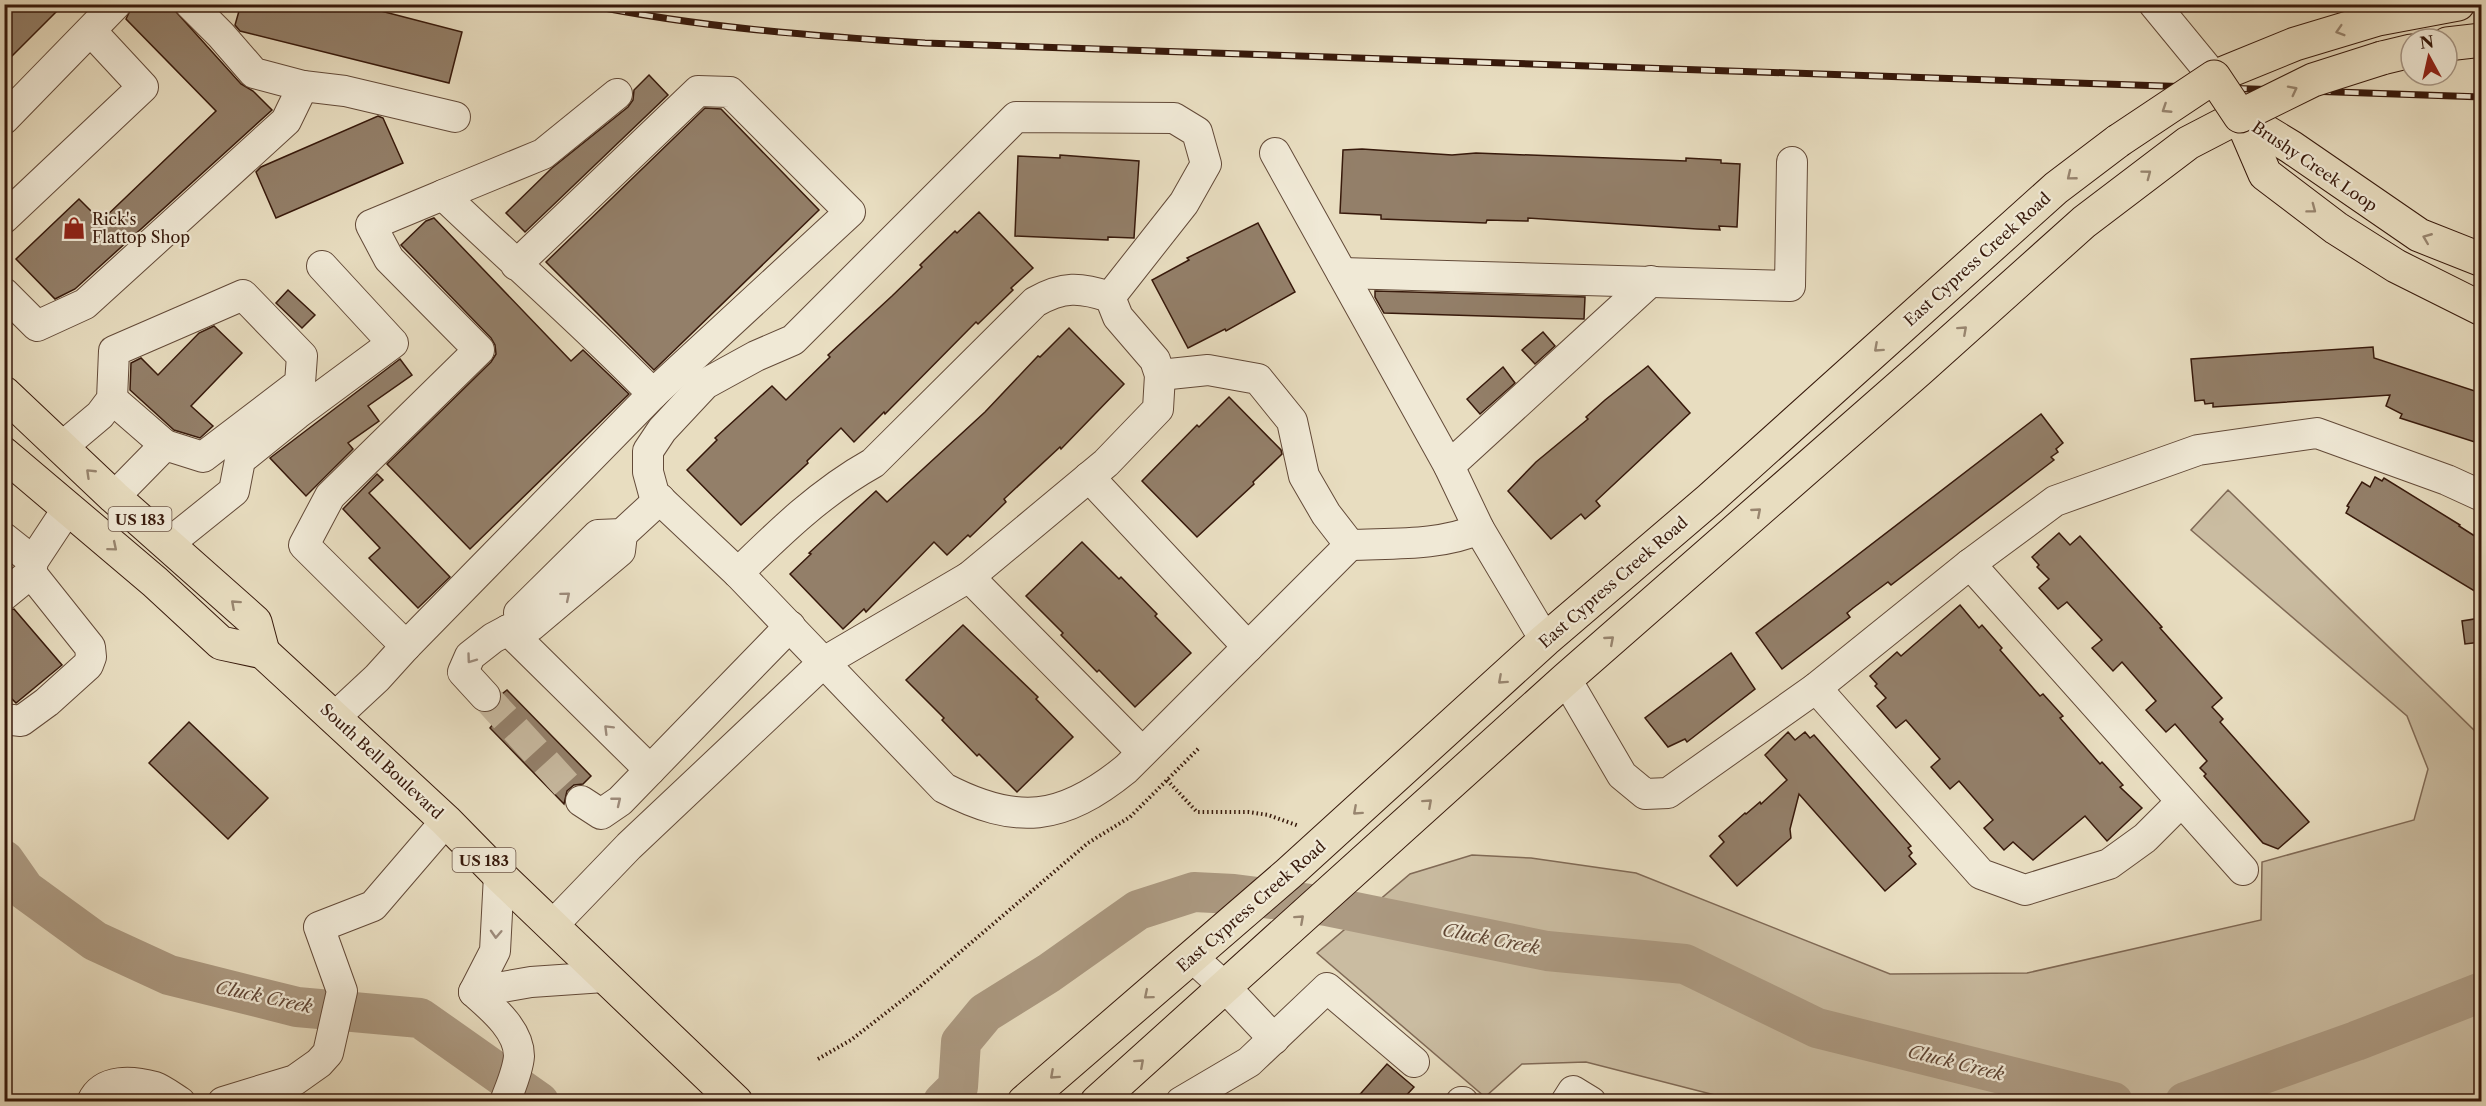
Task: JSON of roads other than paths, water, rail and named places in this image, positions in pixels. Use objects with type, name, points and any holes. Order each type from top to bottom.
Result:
[{"type":"main road","name":"East Cypress Creek Road","points":[[1024,1101],[1193,958],[1545,640],[1710,499],[2056,188],[2118,141],[2214,77],[2270,54],[2378,19],[2458,4]]},
{"type":"main road","points":[[2459,43],[2481,40]]},
{"type":"main road","points":[[1096,1101],[1566,679],[2084,222],[2188,143],[2247,131],[2313,80],[2397,55]]},
{"type":"main road","points":[[2214,77],[2247,131]]},
{"type":"main road","name":"Brushy Creek Loop","points":[[2247,131],[2291,147],[2418,235],[2481,260]]},
{"type":"main road","name":"Brushy Creek Loop","points":[[2247,131],[2265,174],[2336,228],[2396,266],[2481,309]]},
{"type":"main road","name":"US 183","points":[[4,393],[114,497],[255,622],[263,652],[221,643],[155,582],[4,454]]},
{"type":"main road","points":[[1545,640],[1566,679]]},
{"type":"main road","name":"South Bell Boulevard","points":[[263,652],[446,821],[499,875],[736,1101]]},
{"type":"street","points":[[4,119],[116,4]]},
{"type":"street","points":[[190,4],[254,73],[303,86],[345,91],[455,117]]},
{"type":"street","points":[[2154,4],[2214,77]]},
{"type":"street","points":[[4,218],[143,87],[92,31]]},
{"type":"street","points":[[4,293],[37,326],[85,304],[286,121],[303,86]]},
{"type":"street","points":[[334,718],[377,678],[405,646],[653,394],[850,213],[730,92],[698,91],[516,265]]},
{"type":"street","points":[[405,646],[304,545],[330,496],[479,350],[389,259],[372,225],[543,154],[617,94]]},
{"type":"street","points":[[1110,297],[1184,203],[1206,164],[1197,132],[1174,118],[1016,117],[793,340],[756,356],[705,384],[662,430],[648,451],[648,472],[654,494],[738,573],[944,788],[972,802],[991,808],[1023,813],[1045,813],[1089,796],[1109,783],[1156,741],[1350,545],[1463,536],[1479,529]]},
{"type":"street","points":[[1275,153],[1449,465],[1479,529],[1545,640]]},
{"type":"street","points":[[1342,273],[1790,286],[1792,162]]},
{"type":"street","points":[[443,195],[516,265],[598,337],[653,394]]},
{"type":"street","points":[[168,544],[234,490],[240,460],[297,414],[393,343],[322,266]]},
{"type":"street","points":[[1449,465],[1651,281]]},
{"type":"street","points":[[738,573],[819,498],[843,480],[873,463],[1035,302],[1051,293],[1070,289],[1088,290],[1110,297]]},
{"type":"street","points":[[62,447],[100,415],[112,399],[114,351],[243,296],[302,356],[300,383],[203,457],[165,445],[112,399]]},
{"type":"street","points":[[552,926],[629,846],[824,662],[969,577],[1089,477],[1158,409],[1160,375],[1155,360],[1118,317],[1110,297]]},
{"type":"street","points":[[1160,375],[1208,370],[1258,379],[1292,421],[1304,476],[1326,514],[1350,545]]},
{"type":"street","points":[[1566,679],[1622,775],[1645,794],[1668,793],[1816,688],[1970,564],[2055,501],[2198,450],[2317,433],[2447,480],[2481,496]]},
{"type":"street","points":[[114,497],[165,445]]},
{"type":"street","points":[[1089,477],[1248,647]]},
{"type":"street","points":[[485,696],[463,672],[470,656],[515,624],[556,576],[598,535],[622,534],[660,499]]},
{"type":"street","points":[[4,596],[32,567],[68,508]]},
{"type":"street","points":[[515,624],[531,626],[620,551],[622,534]]},
{"type":"street","points":[[4,538],[32,567],[90,647],[91,657],[88,665],[48,702],[21,721],[4,719]]},
{"type":"street","points":[[1970,564],[2242,870]]},
{"type":"street","points":[[969,577],[1142,752]]},
{"type":"street","points":[[515,624],[650,770]]},
{"type":"street","points":[[581,801],[600,814],[620,801],[790,626]]},
{"type":"street","points":[[1816,688],[1981,874],[2025,890],[2109,864],[2145,838],[2181,802]]},
{"type":"street","points":[[223,1101],[295,1080],[319,1063],[328,1053],[342,991],[320,927],[374,906],[446,821]]},
{"type":"street","points":[[484,1001],[495,951],[499,875]]},
{"type":"street","points":[[1193,958],[1225,987],[1274,1039]]},
{"type":"street","points":[[484,1001],[531,982],[604,976]]},
{"type":"street","points":[[1181,1101],[1249,1062],[1327,988],[1414,1062]]},
{"type":"street","points":[[484,1001],[512,1033],[519,1056],[505,1101]]},
{"type":"street","points":[[92,1101],[97,1092],[114,1083],[157,1087],[180,1101]]},
{"type":"street","points":[[1566,1101],[1573,1091],[1591,1101]]},
{"type":"waterway","name":"Cluck Creek","points":[[4,860],[25,890],[95,941],[169,975],[297,1007],[420,1018],[539,1102]]},
{"type":"waterway","name":"Cluck Creek","points":[[943,1102],[958,1087],[961,1042],[985,1013],[1049,973],[1138,910],[1194,892],[1234,894],[1326,906],[1547,951],[1685,964],[1817,1028],[2113,1102]]},
{"type":"waterway","name":"Cluck Creek","points":[[2185,1102],[2356,1041],[2482,992]]},
{"type":"tunnel","points":[[485,696],[581,801]]},
{"type":"railway","points":[[584,4],[669,19],[754,29],[925,43],[2482,97]]},
{"type":"place","name":"Rick's Flattop Shop","points":[[74,228]]}]
